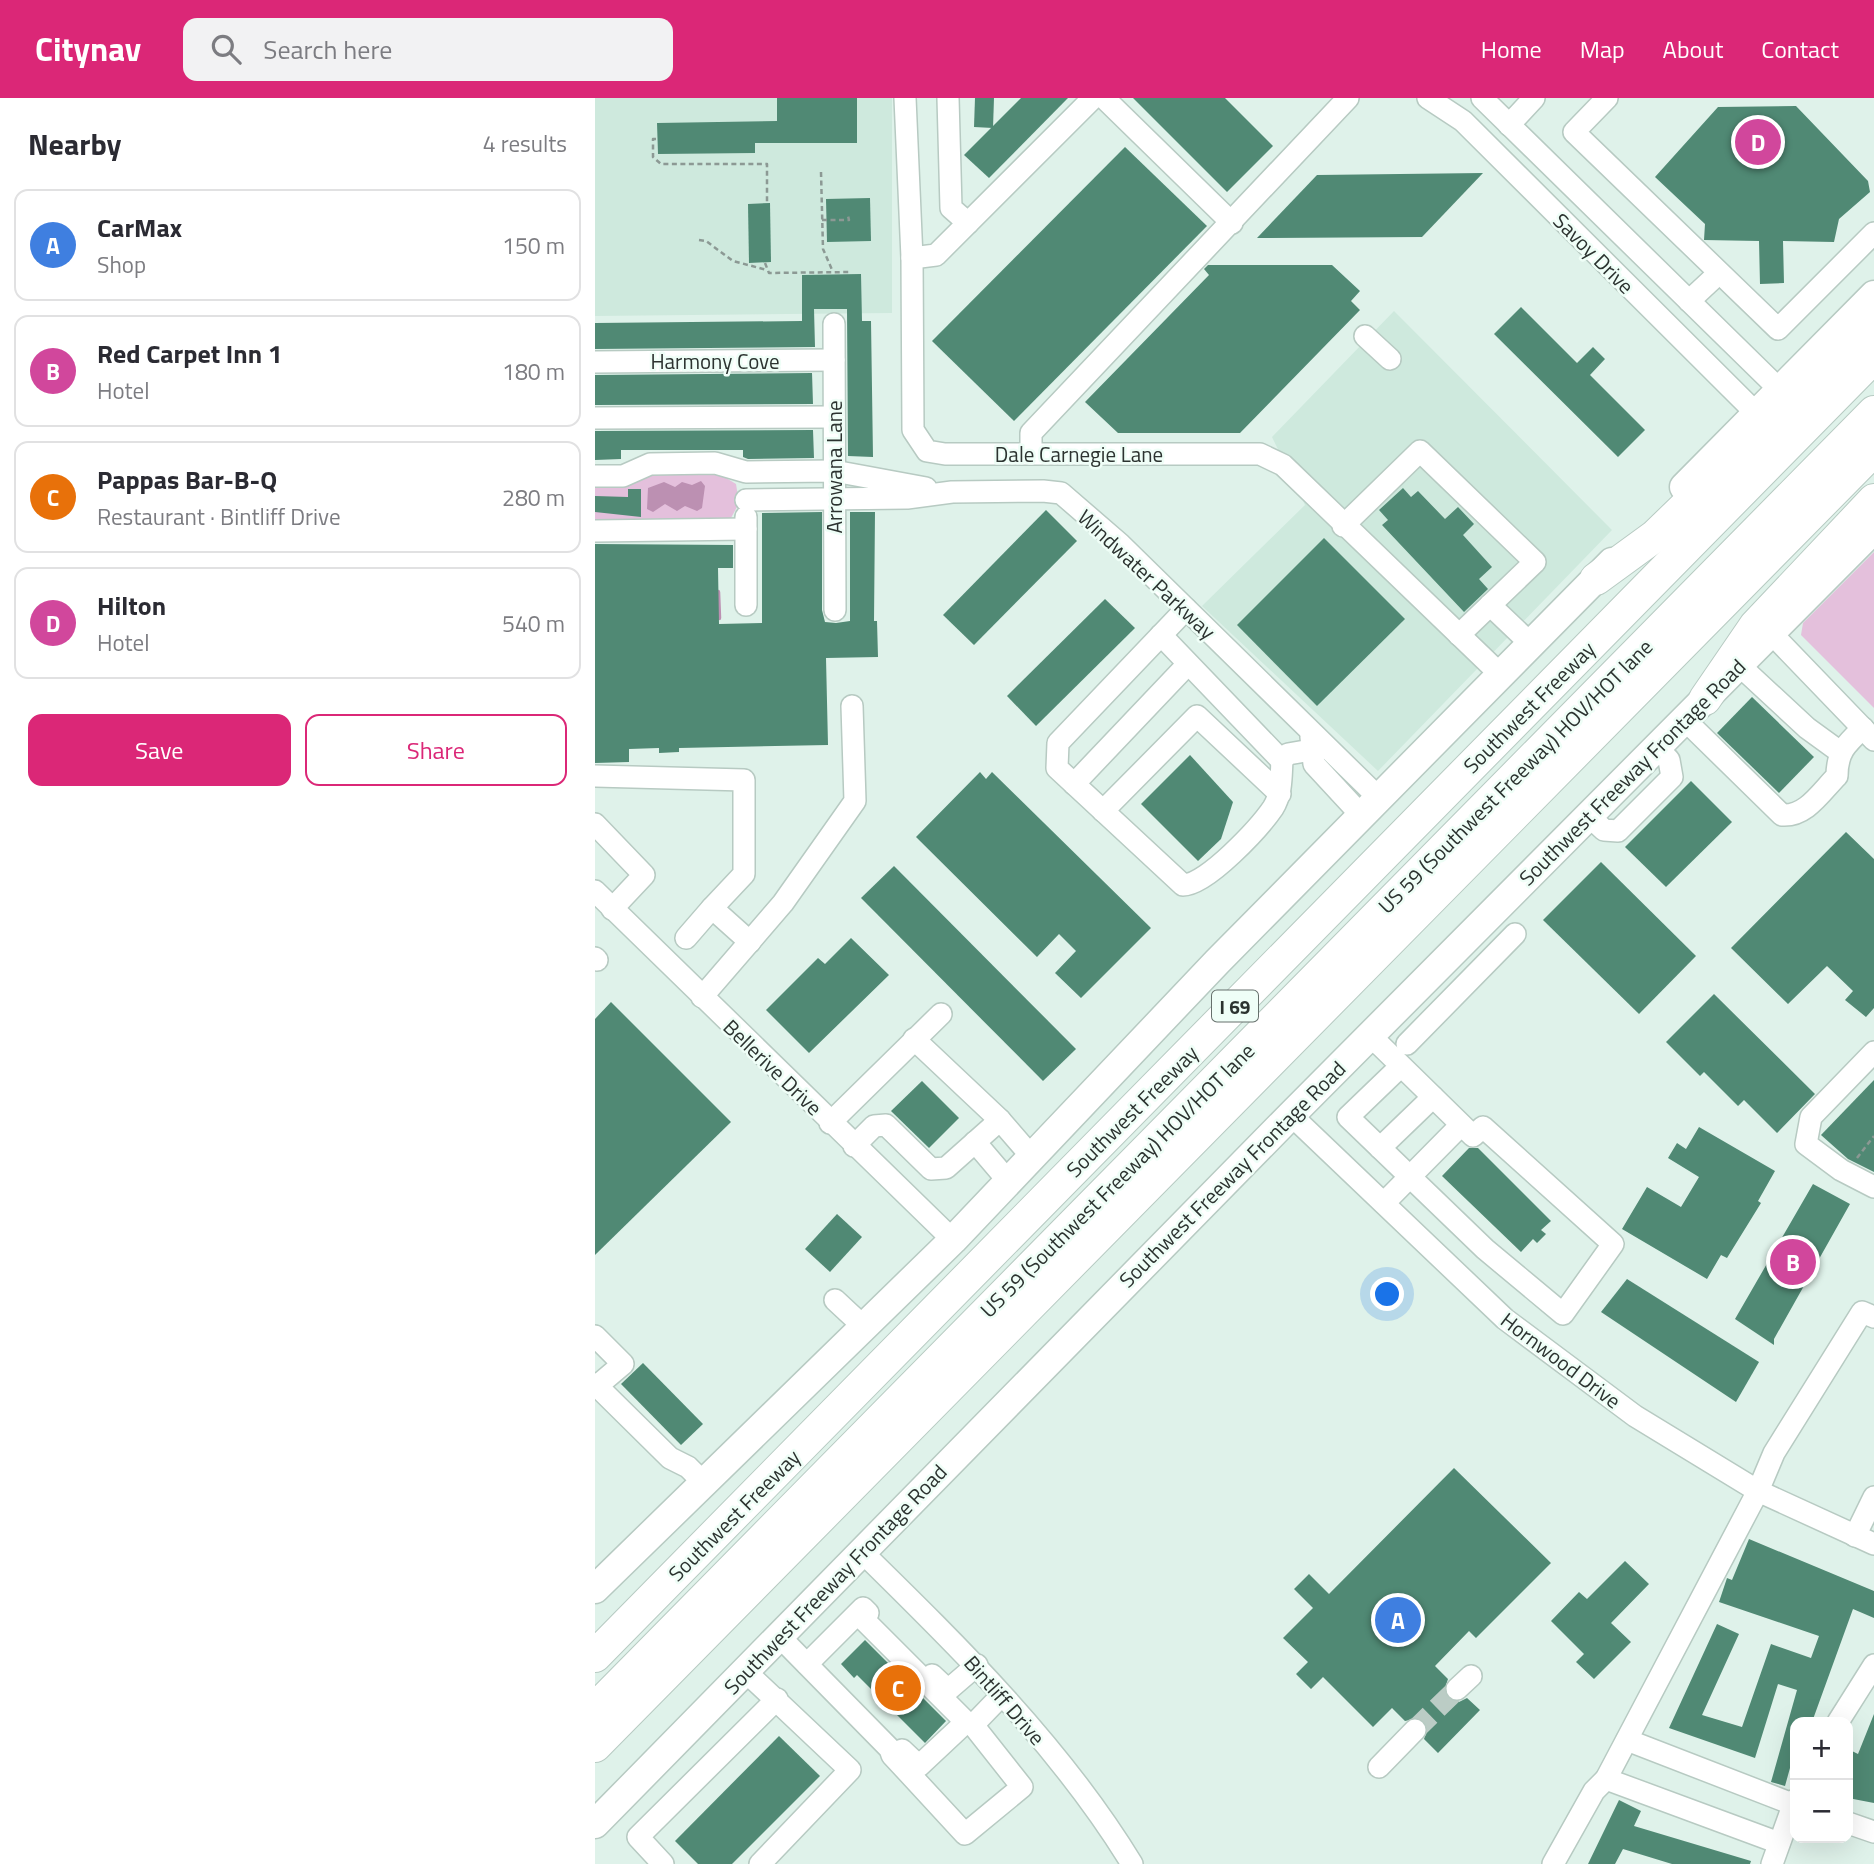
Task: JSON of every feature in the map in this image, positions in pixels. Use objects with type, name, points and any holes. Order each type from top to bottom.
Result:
[{"type":"highway","points":[[1596,579],[1655,536],[1874,324]]},
{"type":"highway","name":"Southwest Freeway","points":[[595,1656],[1874,356]]},
{"type":"highway","name":"US 59 (Southwest Freeway) HOV/HOT lane","points":[[595,1709],[1874,412]]},
{"type":"highway","points":[[595,1746],[1874,450]]},
{"type":"highway","points":[[1695,709],[1755,626],[1874,500]]},
{"type":"main road","points":[[595,1589],[953,1241],[1217,962],[1502,676],[1779,389],[1874,295]]},
{"type":"main road","name":"Southwest Freeway Frontage Road","points":[[595,1824],[1291,1115],[1874,529]]},
{"type":"street","name":"Dale Carnegie Lane","points":[[905,98],[912,258],[913,430],[927,451],[945,454],[1260,454],[1283,465],[1343,526],[1502,676]]},
{"type":"street","points":[[947,98],[951,208],[968,223]]},
{"type":"street","points":[[912,258],[936,256],[1093,98]]},
{"type":"street","points":[[1104,98],[1232,223]]},
{"type":"street","points":[[1031,454],[1031,433],[1348,98]]},
{"type":"street","name":"Savoy Drive","points":[[1428,98],[1463,121],[1756,413]]},
{"type":"street","name":"Savoy Drive","points":[[1482,98],[1779,389]]},
{"type":"street","points":[[1509,125],[1534,98]]},
{"type":"street","points":[[1607,98],[1574,132],[1778,329],[1874,233]]},
{"type":"street","points":[[1689,301],[1719,273]]},
{"type":"street","name":"Arrowana Lane","points":[[834,324],[835,610]]},
{"type":"street","points":[[1365,336],[1389,359]]},
{"type":"street","name":"Harmony Cove","points":[[595,362],[834,360]]},
{"type":"street","points":[[595,418],[834,417]]},
{"type":"street","points":[[1343,526],[1420,451],[1535,562],[1459,635]]},
{"type":"street","name":"Windwater Parkway","points":[[595,476],[623,476],[650,464],[715,463],[746,472],[834,471],[953,492]]},
{"type":"street","points":[[745,605],[746,472]]},
{"type":"street","name":"Windwater Parkway","points":[[745,500],[908,498],[953,492],[1043,491],[1061,494],[1119,544],[1186,609],[1311,740],[1371,808]]},
{"type":"street","points":[[595,531],[745,529]]},
{"type":"street","points":[[1490,605],[1532,645]]},
{"type":"street","points":[[1186,609],[1058,743],[1057,768],[1183,885],[1190,885],[1217,867],[1273,807],[1279,794],[1282,761],[1288,754],[1311,740]]},
{"type":"street","points":[[1771,633],[1869,734],[1840,752]]},
{"type":"street","points":[[1161,635],[1282,761]]},
{"type":"street","points":[[1074,785],[1188,664]]},
{"type":"street","points":[[1739,665],[1807,728],[1840,752]]},
{"type":"street","points":[[702,997],[783,903],[855,801],[852,706]]},
{"type":"street","points":[[1695,709],[1781,815],[1793,816],[1804,810],[1837,776],[1840,752]]},
{"type":"street","points":[[1103,811],[1197,716],[1279,794]]},
{"type":"street","points":[[595,776],[744,779],[744,874],[686,938]]},
{"type":"street","points":[[595,824],[644,875],[612,909]]},
{"type":"street","name":"Bellerive Drive","points":[[595,891],[829,1123],[953,1241]]},
{"type":"street","points":[[712,908],[750,942]]},
{"type":"street","points":[[1407,1044],[1515,934]]},
{"type":"street","points":[[829,1123],[941,1014]]},
{"type":"street","points":[[1370,1036],[1401,1066],[1433,1097],[1461,1125],[1473,1136],[1483,1127],[1613,1244],[1563,1314],[1485,1249],[1348,1117],[1401,1066]]},
{"type":"street","points":[[914,1040],[1000,1120],[1032,1157]]},
{"type":"street","points":[[1874,1052],[1811,1117],[1806,1144],[1848,1174],[1874,1187]]},
{"type":"street","points":[[1380,1147],[1433,1097]]},
{"type":"street","name":"Hornwood Drive","points":[[1291,1115],[1526,1335],[1635,1416],[1758,1491],[1864,1541]]},
{"type":"street","points":[[854,1146],[874,1126],[881,1124],[931,1170],[938,1171],[946,1168],[1000,1120]]},
{"type":"street","points":[[1384,1203],[1461,1125]]},
{"type":"street","points":[[975,1142],[1009,1182]]},
{"type":"street","points":[[835,1300],[864,1327]]},
{"type":"street","points":[[1553,1864],[1594,1791],[1606,1779],[1627,1740],[1758,1491],[1774,1453],[1862,1311],[1874,1317]]},
{"type":"street","points":[[595,1336],[623,1364],[596,1385],[670,1458],[688,1467],[703,1482]]},
{"type":"street","points":[[1864,1541],[1874,1497]]},
{"type":"street","name":"Bintliff Drive","points":[[861,1551],[977,1665],[1083,1791],[1132,1864]]},
{"type":"street","points":[[807,1664],[863,1608],[948,1690],[977,1665]]},
{"type":"street","points":[[858,1614],[967,1722],[919,1766],[899,1748],[890,1749]]},
{"type":"street","points":[[779,1636],[890,1749],[891,1755],[965,1834],[1022,1787],[973,1725],[1001,1696]]},
{"type":"street","points":[[1841,1717],[1874,1665]]},
{"type":"street","points":[[745,1671],[850,1770],[812,1807],[794,1832],[760,1864]]},
{"type":"street","points":[[663,1864],[638,1837],[777,1699]]},
{"type":"street","points":[[1379,1767],[1415,1730]]},
{"type":"street","points":[[1627,1740],[1790,1801]]},
{"type":"street","points":[[1606,1779],[1779,1843]]},
{"type":"street","points":[[1772,1864],[1790,1816]]},
{"type":"street","points":[[1853,1825],[1874,1832]]},
{"type":"path","points":[[656,139],[653,139],[653,157],[661,164],[767,164],[767,203]]},
{"type":"path","points":[[821,172],[823,249],[833,272]]},
{"type":"path","points":[[823,220],[849,220]]},
{"type":"path","points":[[699,240],[706,241],[733,261],[768,270],[769,273],[851,272]]},
{"type":"path","points":[[765,262],[768,270]]},
{"type":"path","points":[[1848,1174],[1865,1144],[1874,1136]]},
{"type":"shaded area","points":[[595,98],[892,98],[892,313],[595,316]]},
{"type":"shaded area","points":[[1394,311],[1612,530],[1378,771],[1202,606],[1305,505],[1272,437]]},
{"type":"shaded area","points":[[653,472],[718,473],[736,484],[739,503],[731,518],[721,521],[595,523],[595,483]]},
{"type":"shaded area","points":[[701,481],[705,486],[702,508],[697,511],[685,506],[677,511],[665,504],[653,512],[647,509],[648,488],[664,482],[675,487],[682,482],[692,485]]},
{"type":"shaded area","points":[[1874,552],[1874,708],[1801,635],[1803,623]]},
{"type":"building","points":[[777,98],[857,98],[857,143],[755,143],[755,153],[658,154],[657,123],[777,121]]},
{"type":"building","points":[[975,98],[994,98],[993,128],[974,127]]},
{"type":"building","points":[[1021,98],[1068,98],[989,178],[964,155]]},
{"type":"building","points":[[1133,98],[1225,98],[1273,146],[1227,192]]},
{"type":"building","points":[[1796,106],[1868,181],[1870,192],[1839,219],[1834,242],[1783,241],[1784,283],[1760,284],[1759,241],[1704,240],[1705,224],[1655,177],[1718,107]]},
{"type":"building","points":[[1125,147],[1207,226],[1014,421],[932,341]]},
{"type":"building","points":[[1483,173],[1422,237],[1257,238],[1317,175]]},
{"type":"building","points":[[870,198],[871,241],[827,242],[826,199]]},
{"type":"building","points":[[770,203],[771,262],[749,263],[748,204]]},
{"type":"building","points":[[1208,265],[1332,265],[1360,291],[1351,301],[1360,310],[1240,433],[1118,433],[1085,402],[1209,275],[1204,269]]},
{"type":"building","points":[[861,274],[862,321],[871,321],[873,457],[848,456],[847,309],[814,309],[815,347],[595,349],[595,323],[802,321],[802,275]]},
{"type":"building","points":[[1521,307],[1577,363],[1593,347],[1605,359],[1590,375],[1645,430],[1618,457],[1494,334]]},
{"type":"building","points":[[812,373],[813,404],[595,405],[595,375]]},
{"type":"building","points":[[813,430],[814,458],[748,459],[743,457],[743,450],[621,450],[621,459],[595,460],[595,431]]},
{"type":"building","points":[[1403,488],[1411,497],[1418,491],[1445,519],[1458,507],[1474,524],[1463,535],[1492,567],[1479,579],[1488,589],[1464,612],[1382,525],[1388,520],[1379,510]]},
{"type":"building","points":[[628,489],[641,489],[641,517],[595,512],[595,496],[628,497]]},
{"type":"building","points":[[1046,510],[1077,541],[974,645],[943,615]]},
{"type":"building","points":[[822,512],[822,610],[825,622],[836,623],[850,621],[850,512],[875,512],[874,621],[877,621],[878,657],[826,658],[828,745],[679,748],[679,752],[659,753],[659,748],[629,749],[629,762],[595,763],[595,544],[733,545],[733,568],[718,568],[719,624],[762,623],[762,513]]},
{"type":"building","points":[[1324,538],[1405,619],[1317,706],[1237,625]]},
{"type":"building","points":[[1105,599],[1135,628],[1036,726],[1007,696]]},
{"type":"building","points":[[1752,697],[1814,757],[1779,793],[1717,733]]},
{"type":"building","points":[[1190,755],[1233,802],[1221,839],[1198,861],[1141,804]]},
{"type":"building","points":[[980,772],[986,779],[992,772],[1151,928],[1081,998],[1055,973],[1076,951],[1059,934],[1037,957],[916,837]]},
{"type":"building","points":[[1691,781],[1732,822],[1666,887],[1625,847]]},
{"type":"building","points":[[1846,832],[1874,859],[1874,1008],[1866,1017],[1845,1000],[1853,991],[1827,966],[1788,1004],[1731,948]]},
{"type":"building","points":[[1601,862],[1696,956],[1639,1014],[1543,920]]},
{"type":"building","points":[[894,866],[1076,1049],[1043,1081],[861,898]]},
{"type":"building","points":[[851,938],[889,975],[809,1053],[766,1010],[818,958],[825,964]]},
{"type":"building","points":[[1714,994],[1815,1094],[1777,1133],[1744,1100],[1738,1106],[1704,1072],[1700,1076],[1666,1042]]},
{"type":"building","points":[[611,1002],[731,1122],[595,1255],[595,1019]]},
{"type":"building","points":[[1874,1080],[1874,1172],[1848,1159],[1821,1135]]},
{"type":"building","points":[[922,1081],[959,1118],[929,1148],[891,1111]]},
{"type":"building","points":[[1699,1127],[1775,1171],[1758,1201],[1761,1203],[1727,1258],[1721,1255],[1707,1279],[1622,1229],[1647,1187],[1681,1207],[1699,1177],[1668,1158],[1677,1143],[1686,1149]]},
{"type":"building","points":[[1469,1148],[1478,1148],[1551,1221],[1541,1230],[1546,1234],[1537,1243],[1533,1239],[1521,1252],[1442,1176]]},
{"type":"building","points":[[1813,1184],[1850,1204],[1774,1339],[1774,1345],[1735,1319]]},
{"type":"building","points":[[837,1214],[862,1237],[830,1272],[805,1249]]},
{"type":"building","points":[[1627,1279],[1759,1362],[1736,1402],[1601,1312]]},
{"type":"building","points":[[643,1363],[703,1424],[681,1445],[621,1384]]},
{"type":"building","points":[[1454,1468],[1551,1563],[1476,1638],[1469,1631],[1435,1666],[1448,1679],[1444,1691],[1448,1698],[1459,1702],[1467,1698],[1480,1710],[1438,1753],[1424,1739],[1428,1727],[1419,1718],[1405,1721],[1392,1708],[1373,1727],[1323,1677],[1311,1689],[1296,1674],[1308,1662],[1283,1638],[1313,1608],[1294,1589],[1309,1574],[1329,1594]]},
{"type":"building","points":[[1749,1539],[1874,1591],[1874,1618],[1853,1609],[1814,1717],[1790,1717],[1790,1768],[1785,1786],[1771,1782],[1797,1690],[1778,1684],[1755,1758],[1669,1728],[1717,1624],[1739,1634],[1702,1715],[1742,1727],[1771,1644],[1811,1658],[1819,1636],[1719,1602],[1727,1578],[1732,1580]]},
{"type":"building","points":[[1625,1561],[1649,1584],[1611,1623],[1631,1642],[1594,1679],[1576,1662],[1584,1654],[1551,1621],[1579,1592],[1587,1599]]},
{"type":"building","points":[[865,1640],[946,1721],[925,1743],[857,1675],[854,1678],[841,1664]]},
{"type":"building","points":[[1874,1714],[1874,1803],[1853,1799],[1853,1752],[1858,1754]]},
{"type":"building","points":[[779,1736],[820,1776],[732,1864],[698,1864],[675,1841]]},
{"type":"building","points":[[1619,1800],[1641,1811],[1634,1826],[1751,1861],[1750,1864],[1672,1864],[1623,1849],[1615,1864],[1588,1864]]},
{"type":"waterway","points":[[718,592],[719,618]]},
{"type":"tunnel","points":[[1415,1730],[1457,1689]]},
{"type":"place","name":"Hilton","points":[[1758,142]]},
{"type":"place","name":"Red Carpet Inn 1","points":[[1793,1262]]},
{"type":"place","name":"CarMax","points":[[1398,1620]]},
{"type":"place","name":"Pappas Bar-B-Q","points":[[898,1688]]}]
